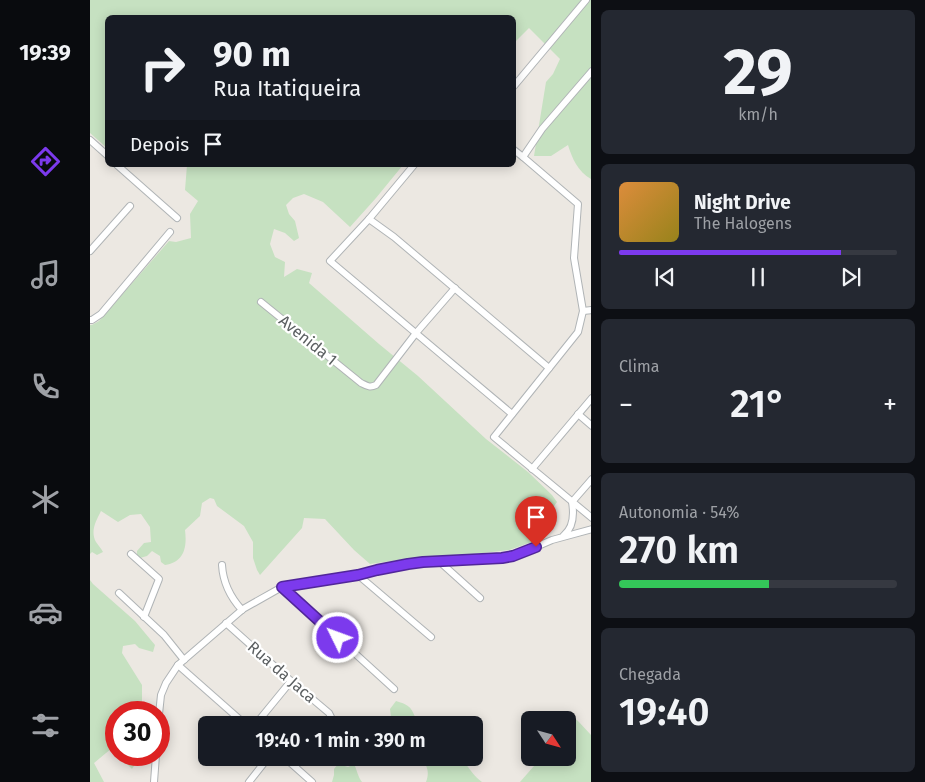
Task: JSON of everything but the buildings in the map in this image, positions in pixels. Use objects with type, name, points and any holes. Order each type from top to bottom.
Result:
[{"type":"street","points":[[516,84],[586,0]]},
{"type":"street","points":[[523,157],[542,129],[591,71]]},
{"type":"street","points":[[90,140],[105,153]]},
{"type":"street","points":[[516,152],[578,204],[574,258],[583,311],[578,332],[494,437],[591,518]]},
{"type":"street","points":[[119,167],[177,218]]},
{"type":"street","points":[[412,167],[369,219],[330,261],[512,414]]},
{"type":"street","points":[[90,251],[130,206]]},
{"type":"street","points":[[369,219],[455,288],[549,368]]},
{"type":"street","points":[[90,320],[101,314],[170,232]]},
{"type":"street","points":[[416,333],[455,288]]},
{"type":"street","name":"Avenida 1","points":[[261,302],[354,377],[372,387],[376,385],[416,333]]},
{"type":"street","points":[[583,311],[591,310]]},
{"type":"street","points":[[532,469],[591,398]]},
{"type":"street","points":[[578,414],[591,426]]},
{"type":"street","points":[[552,540],[561,538],[568,532],[571,526],[572,502],[591,479]]},
{"type":"street","points":[[160,701],[166,684],[178,665],[242,610],[282,587],[358,575],[393,566],[513,556],[552,540],[591,529]]},
{"type":"street","points":[[132,554],[159,579],[144,617]]},
{"type":"street","points":[[440,562],[480,598]]},
{"type":"street","points":[[222,565],[222,576],[235,602],[242,610]]},
{"type":"street","points":[[358,575],[431,637]]},
{"type":"street","points":[[282,587],[394,689]]},
{"type":"street","points":[[119,593],[164,635],[184,660]]},
{"type":"street","name":"Rua da Jaca","points":[[226,623],[330,716]]},
{"type":"street","points":[[178,665],[236,716]]},
{"type":"street","points":[[262,716],[291,681]]},
{"type":"street","points":[[154,782],[155,766]]},
{"type":"street","points":[[249,782],[262,766]]},
{"type":"street","points":[[295,766],[312,782]]},
{"type":"green space","points":[[90,0],[591,0],[591,179],[582,173],[571,155],[568,145],[551,156],[534,156],[546,82],[553,74],[560,59],[529,28],[516,41],[516,15],[105,15],[105,146],[90,133]]},
{"type":"green space","points":[[187,167],[401,167],[350,227],[323,202],[304,194],[293,198],[286,205],[289,214],[295,221],[299,238],[294,241],[285,233],[274,229],[270,244],[275,257],[285,262],[284,277],[297,269],[312,273],[309,283],[418,376],[486,439],[528,472],[552,495],[557,502],[550,513],[533,527],[531,531],[532,542],[509,550],[466,555],[421,557],[370,564],[325,519],[304,518],[302,528],[260,575],[253,558],[253,542],[244,526],[217,506],[214,499],[210,498],[202,503],[200,516],[185,530],[185,547],[177,561],[165,565],[161,562],[160,556],[152,551],[147,556],[140,558],[137,556],[137,551],[144,543],[151,542],[150,527],[141,514],[130,515],[118,522],[101,511],[94,526],[94,538],[103,552],[97,555],[92,552],[90,554],[90,325],[99,321],[169,241],[176,242],[191,238],[190,214],[198,201],[185,190]]},
{"type":"green space","points":[[90,580],[135,621],[155,645],[153,652],[139,648],[135,644],[123,646],[122,653],[142,685],[142,701],[105,701],[105,754],[94,763],[104,782],[90,782]]},
{"type":"green space","points":[[396,701],[408,706],[415,716],[391,716],[390,709]]},
{"type":"green space","points":[[576,719],[591,735],[591,782],[520,782],[534,766],[576,766]]},
{"type":"green space","points":[[336,766],[355,766],[362,782],[332,782],[334,769]]},
{"type":"green space","points":[[426,766],[468,766],[482,782],[426,782]]},
{"type":"route","points":[[338,638],[282,587],[423,562],[502,558],[536,547]]}]
